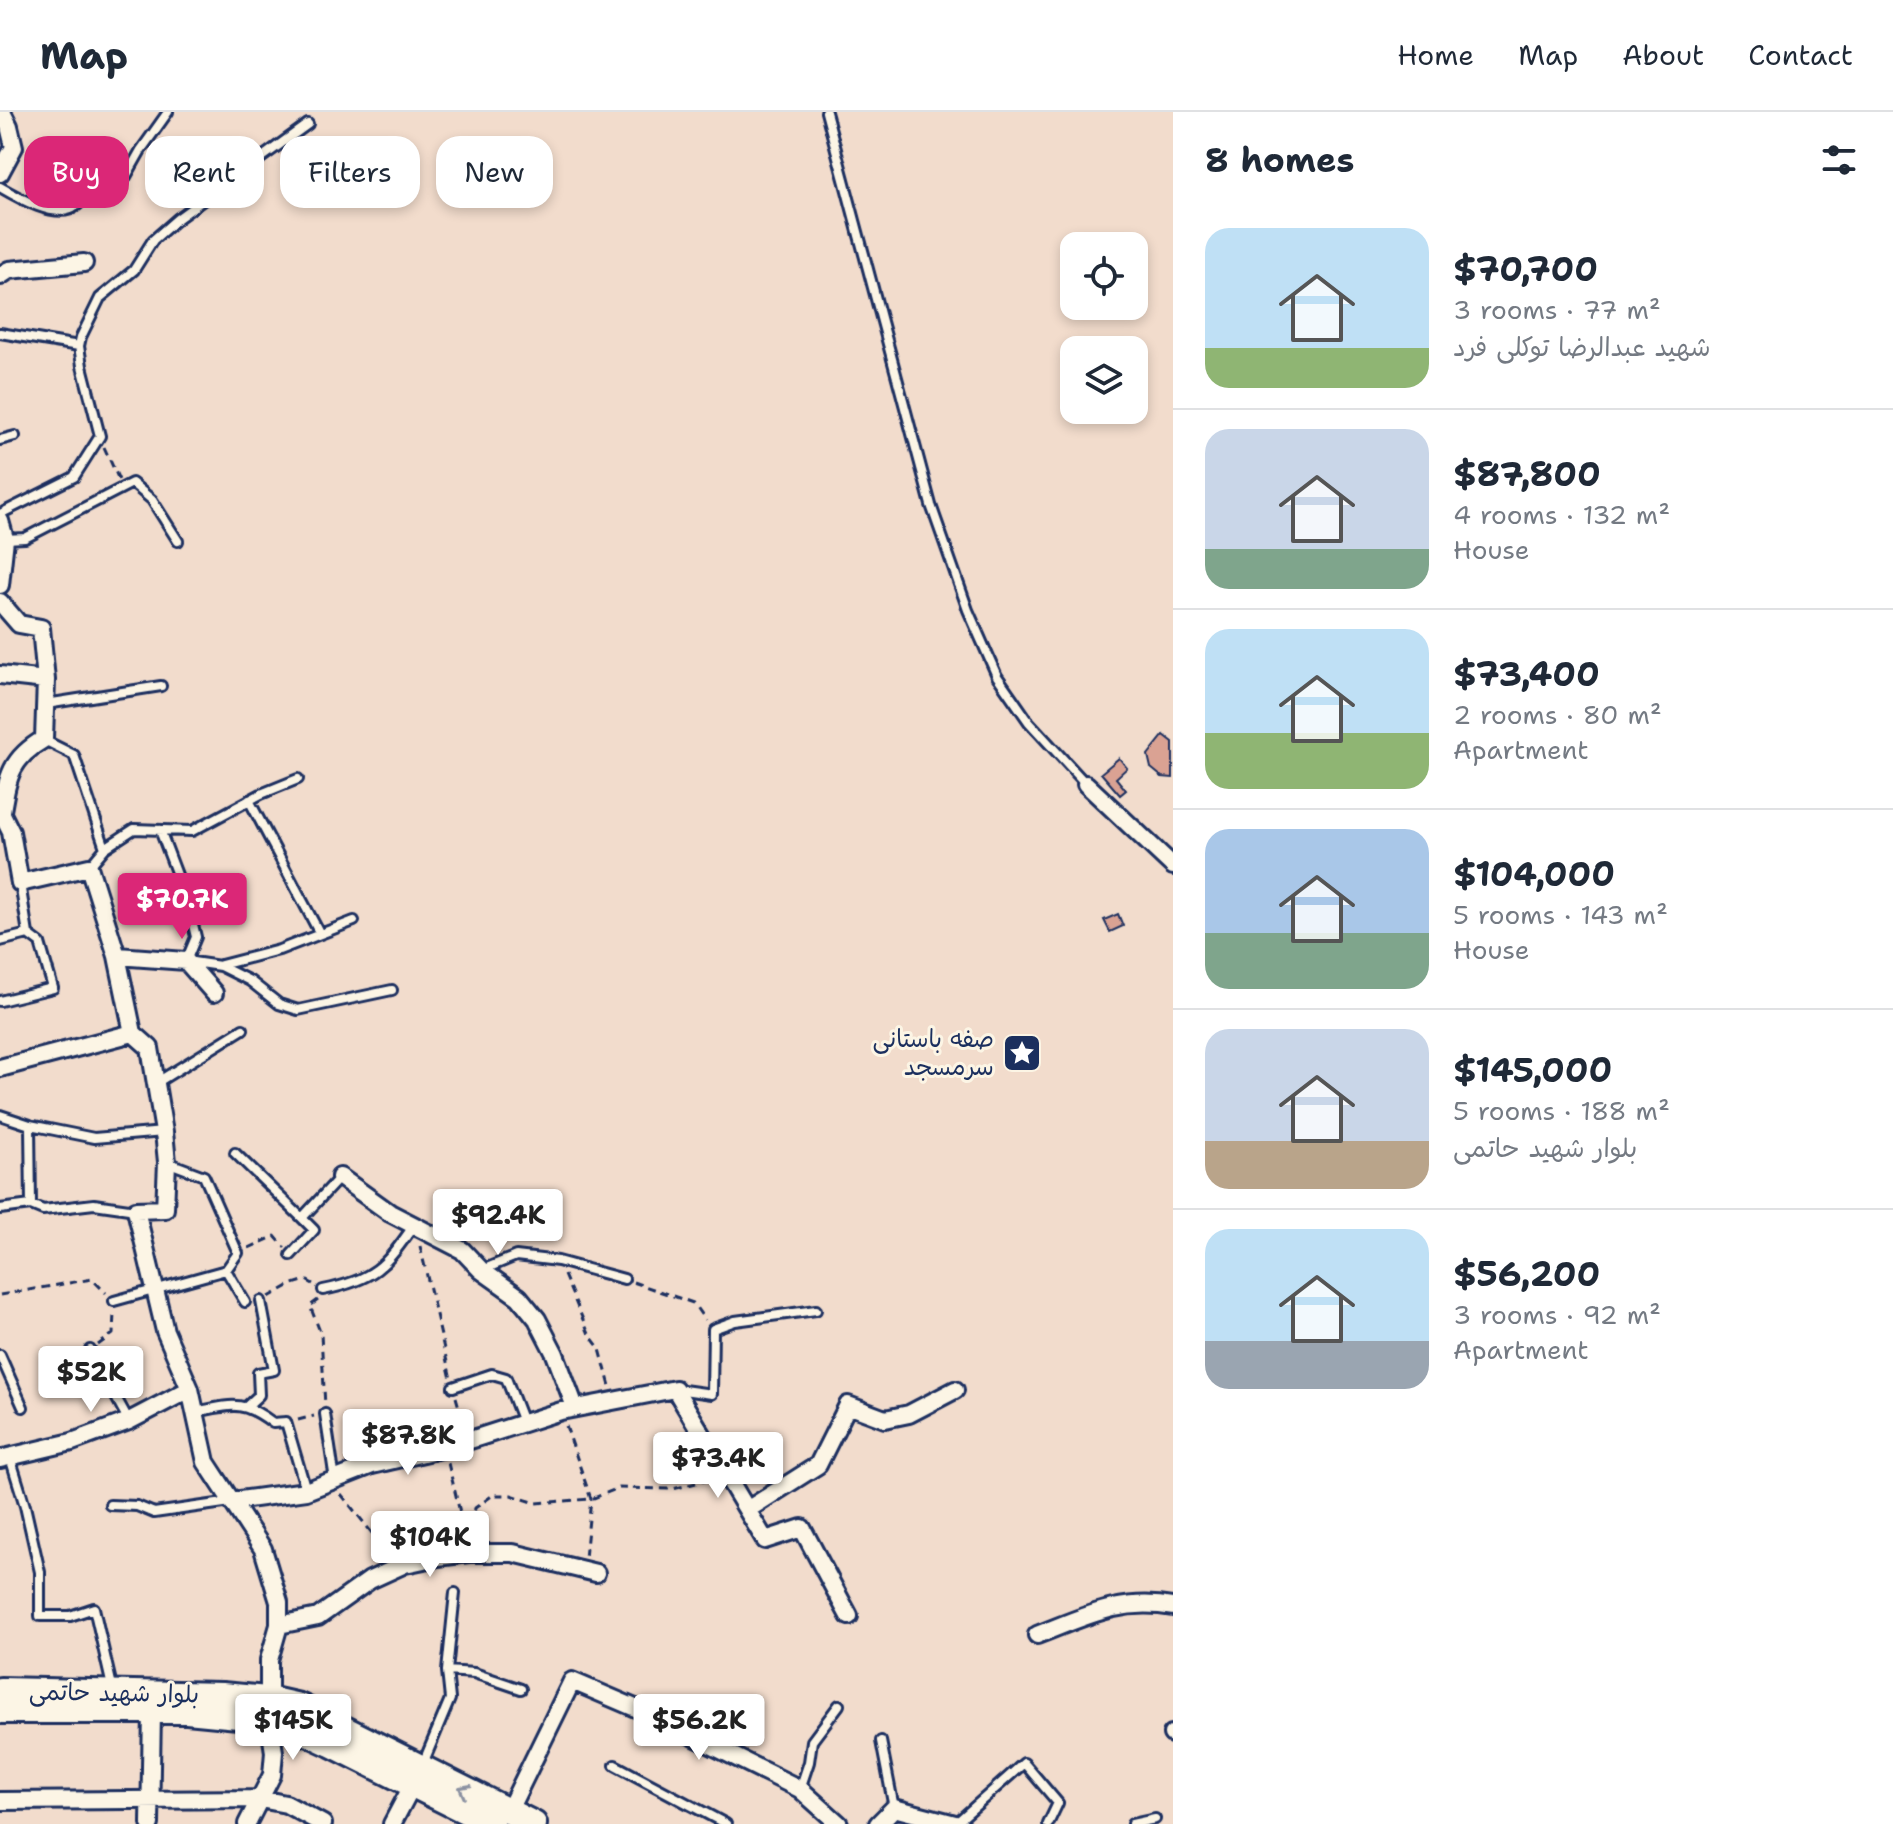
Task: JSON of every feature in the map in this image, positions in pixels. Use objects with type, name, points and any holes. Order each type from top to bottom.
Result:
[{"type":"main road","name":"بلوار شهید حاتمی","points":[[0,1690],[164,1692],[269,1709]]},
{"type":"main road","name":"بلوار شهید حاتمی","points":[[0,1711],[152,1712],[299,1706],[417,1777],[500,1817],[534,1824]]},
{"type":"street","points":[[0,173],[14,147],[2,112]]},
{"type":"street","points":[[0,276],[9,270],[84,263]]},
{"type":"street","points":[[0,521],[5,539],[0,585]]},
{"type":"street","points":[[0,602],[19,624]]},
{"type":"street","points":[[0,621],[41,628],[46,680],[44,739],[24,750],[8,776],[1,810],[11,832],[20,883],[89,867],[117,956],[133,1033],[150,1048],[156,1083],[167,1162],[165,1209],[136,1210],[165,1331],[190,1389],[206,1462],[263,1549],[279,1602],[279,1625],[269,1660],[269,1709],[274,1752],[272,1775],[247,1824]]},
{"type":"street","points":[[0,675],[46,680]]},
{"type":"street","points":[[1086,784],[1173,866]]},
{"type":"street","points":[[117,956],[186,961],[214,993]]},
{"type":"street","points":[[0,1068],[133,1033]]},
{"type":"street","points":[[340,1177],[390,1213],[462,1250],[481,1270],[519,1297],[537,1319],[555,1354],[568,1409]]},
{"type":"street","points":[[5,1457],[72,1442],[129,1421],[190,1389]]},
{"type":"street","points":[[233,1501],[306,1491],[372,1465],[445,1448],[568,1409],[675,1389],[765,1540],[802,1528],[849,1616]]},
{"type":"street","points":[[747,1510],[818,1465],[848,1405],[885,1419],[909,1414],[955,1390]]},
{"type":"street","points":[[279,1625],[318,1617],[370,1580],[405,1564],[473,1553],[513,1553],[589,1572]]},
{"type":"street","points":[[1037,1635],[1130,1603],[1173,1607]]},
{"type":"street","points":[[500,1817],[572,1681],[640,1710],[800,1789],[839,1824]]},
{"type":"street","points":[[150,1824],[152,1712]]},
{"type":"street","points":[[392,1824],[417,1777]]},
{"type":"street","points":[[0,1801],[260,1799],[286,1804],[323,1824]]},
{"type":"street","points":[[878,1824],[894,1808],[955,1824]]},
{"type":"lane","points":[[0,187],[27,203],[62,211],[75,208],[88,191],[106,190],[124,180],[168,112]]},
{"type":"lane","points":[[826,112],[931,505],[968,610],[997,676],[1029,722],[1086,784]]},
{"type":"lane","points":[[0,514],[74,477],[100,436],[79,346],[100,298],[134,270],[153,240],[177,219],[308,124]]},
{"type":"lane","points":[[0,333],[79,346]]},
{"type":"lane","points":[[0,440],[15,436]]},
{"type":"lane","points":[[5,539],[25,538],[132,483],[152,500],[178,541]]},
{"type":"lane","points":[[45,704],[161,686]]},
{"type":"lane","points":[[44,739],[74,755],[105,848]]},
{"type":"lane","points":[[89,867],[105,848],[134,829],[192,831],[249,800],[298,779]]},
{"type":"lane","points":[[249,800],[320,934]]},
{"type":"lane","points":[[160,830],[188,904],[196,937],[186,961],[220,966],[250,981],[279,1004],[298,1010],[392,990]]},
{"type":"lane","points":[[0,1001],[53,988],[40,943],[28,934],[20,883]]},
{"type":"lane","points":[[220,966],[279,950],[354,921]]},
{"type":"lane","points":[[0,941],[28,934]]},
{"type":"lane","points":[[156,1083],[243,1029]]},
{"type":"lane","points":[[0,1115],[30,1125],[94,1138],[164,1132]]},
{"type":"lane","points":[[30,1125],[31,1205]]},
{"type":"lane","points":[[235,1153],[314,1230],[291,1255]]},
{"type":"lane","points":[[114,1301],[226,1270],[238,1253],[204,1176],[167,1162]]},
{"type":"lane","points":[[302,1218],[340,1177]]},
{"type":"lane","points":[[0,1209],[31,1205],[43,1210],[94,1204],[136,1210]]},
{"type":"lane","points":[[323,1290],[353,1284],[376,1271],[393,1256],[414,1225]]},
{"type":"lane","points":[[481,1270],[516,1256],[558,1261],[624,1279]]},
{"type":"lane","points":[[226,1270],[245,1302]]},
{"type":"lane","points":[[246,1407],[259,1395],[258,1373],[274,1370],[261,1301]]},
{"type":"lane","points":[[675,1389],[712,1394],[713,1329],[735,1321],[816,1310]]},
{"type":"lane","points":[[90,1350],[129,1421]]},
{"type":"lane","points":[[0,1355],[23,1407]]},
{"type":"lane","points":[[453,1387],[492,1374],[506,1378],[523,1422]]},
{"type":"lane","points":[[195,1412],[238,1404],[261,1413],[273,1423],[286,1422],[306,1491]]},
{"type":"lane","points":[[325,1414],[335,1480]]},
{"type":"lane","points":[[5,1457],[40,1572],[40,1616],[70,1616],[94,1608],[113,1693]]},
{"type":"lane","points":[[110,1505],[137,1506],[154,1513],[233,1501]]},
{"type":"lane","points":[[417,1777],[450,1699],[447,1671],[455,1593]]},
{"type":"lane","points":[[447,1671],[474,1673],[521,1689]]},
{"type":"lane","points":[[800,1789],[812,1741],[839,1705]]},
{"type":"lane","points":[[881,1741],[894,1808]]},
{"type":"lane","points":[[955,1824],[1024,1763],[1058,1803],[1048,1824]]},
{"type":"lane","points":[[615,1765],[726,1824]]},
{"type":"lane","points":[[702,1824],[707,1814]]},
{"type":"lane","points":[[1132,1824],[1155,1819]]},
{"type":"path","points":[[100,436],[122,488]]},
{"type":"path","points":[[414,1225],[468,1440]]},
{"type":"path","points":[[238,1253],[275,1236],[291,1255]]},
{"type":"path","points":[[558,1261],[589,1334],[600,1349],[614,1400]]},
{"type":"path","points":[[0,1295],[92,1279],[114,1301],[113,1334],[90,1350]]},
{"type":"path","points":[[624,1279],[693,1303],[713,1329]]},
{"type":"path","points":[[261,1301],[306,1280],[323,1290],[321,1298],[310,1306],[321,1334],[325,1414],[286,1422]]},
{"type":"path","points":[[568,1409],[591,1499],[589,1572]]},
{"type":"path","points":[[445,1448],[452,1489],[473,1553]]},
{"type":"path","points":[[473,1553],[475,1508],[493,1495],[511,1495],[536,1503],[591,1499],[619,1488],[673,1489],[726,1474]]},
{"type":"path","points":[[335,1480],[336,1488],[372,1533],[380,1534],[405,1564]]},
{"type":"building","points":[[1164,735],[1173,742],[1173,778],[1162,777],[1151,768],[1148,755]]},
{"type":"building","points":[[1119,758],[1127,768],[1116,778],[1126,790],[1120,795],[1101,773]]},
{"type":"building","points":[[1118,914],[1123,926],[1110,932],[1104,920]]},
{"type":"place","name":"صفه باستانی سرمسجد","points":[[1022,1053]]}]
